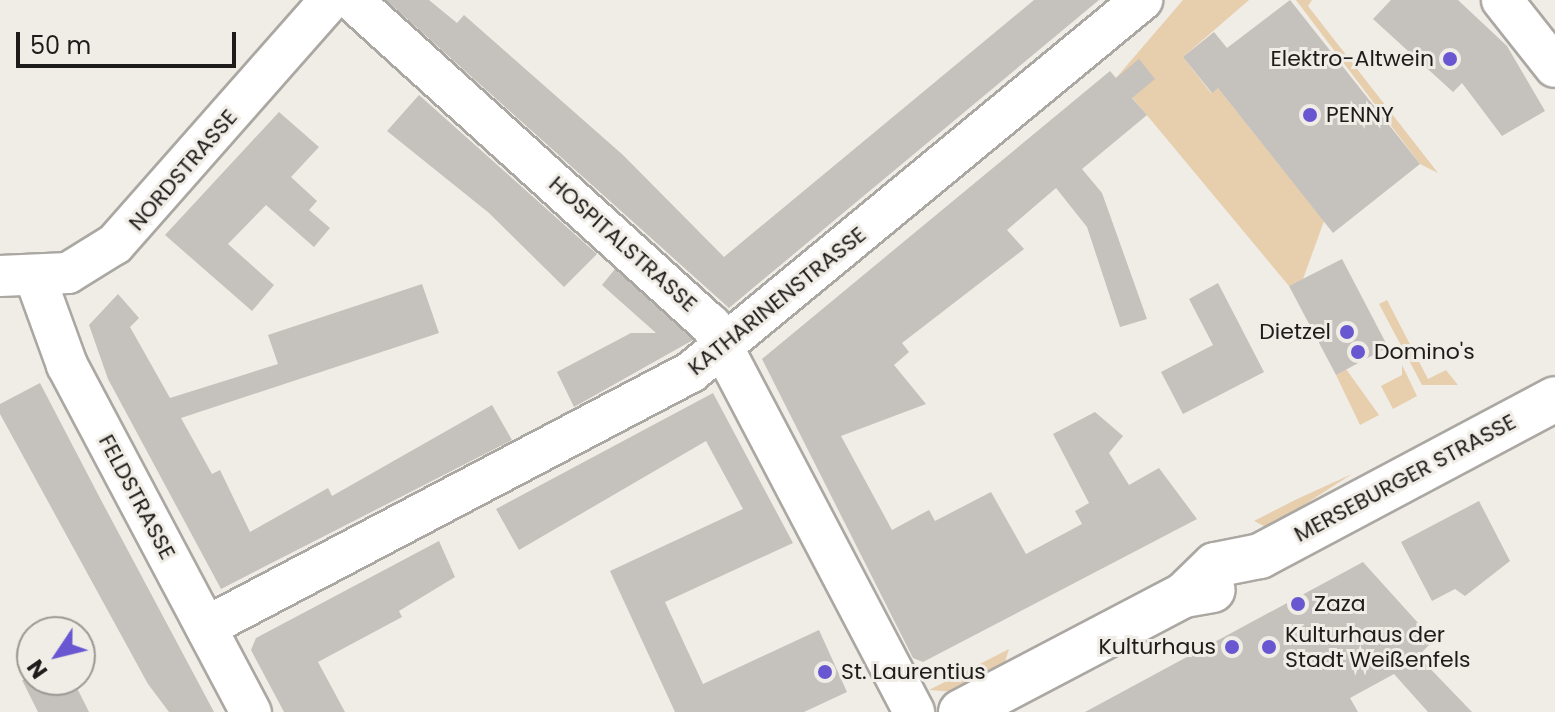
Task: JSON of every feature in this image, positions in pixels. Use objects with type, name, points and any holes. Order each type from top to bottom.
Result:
[{"type":"main road","name":"MERSEBURGER STRASSE","points":[[961,712],[1184,595],[1225,584],[1255,558],[1555,399]]},
{"type":"street","name":"NORDSTRASSE","points":[[17,276],[81,268],[130,231],[330,0]]},
{"type":"street","name":"HOSPITALSTRASSE","points":[[352,0],[705,318],[724,348],[914,712]]},
{"type":"street","points":[[1502,0],[1555,67]]},
{"type":"street","name":"KATHARINENSTRASSE","points":[[206,627],[647,397],[724,348],[1138,1]]},
{"type":"street","name":"FELDSTRASSE","points":[[17,276],[251,712]]},
{"type":"shaded area","points":[[1183,0],[1249,0],[1183,57],[1211,93],[1218,88],[1324,221],[1303,279],[1289,286],[1116,78]]},
{"type":"shaded area","points":[[1296,0],[1312,0],[1308,6],[1438,173],[1420,164]]},
{"type":"shaded area","points":[[1387,300],[1428,379],[1446,370],[1458,385],[1422,385],[1379,304]]},
{"type":"shaded area","points":[[1402,365],[1417,396],[1393,409],[1381,386],[1402,375]]},
{"type":"shaded area","points":[[1346,369],[1379,415],[1360,425],[1336,375]]},
{"type":"shaded area","points":[[1352,474],[1268,528],[1254,521],[1295,500]]},
{"type":"shaded area","points":[[1009,649],[1003,668],[957,692],[929,690]]},
{"type":"building","points":[[386,0],[429,0],[457,23],[464,15],[623,155],[724,257],[1034,0],[1099,0],[729,308]]},
{"type":"building","name":"PENNY","points":[[1290,0],[1420,164],[1333,233],[1218,88],[1212,93],[1183,57],[1214,32],[1227,48]]},
{"type":"building","name":"Elektro-Altwein","points":[[1391,0],[1458,0],[1507,46],[1545,111],[1502,136],[1462,83],[1453,92],[1373,19]]},
{"type":"building","points":[[1139,59],[1155,79],[1132,98],[1147,115],[1082,169],[1102,193],[1147,319],[1120,327],[1087,227],[1056,188],[1007,230],[1024,249],[902,343],[909,352],[894,365],[926,404],[841,436],[892,530],[929,510],[935,521],[991,492],[1026,554],[1082,524],[1075,511],[1089,503],[1053,434],[1095,412],[1123,436],[1109,453],[1129,485],[1159,468],[1197,519],[923,662],[913,658],[762,359],[1110,71],[1116,78]]},
{"type":"building","points":[[419,95],[597,254],[564,287],[489,213],[387,131]]},
{"type":"building","points":[[279,112],[319,147],[291,177],[317,201],[309,210],[330,228],[314,247],[266,205],[228,244],[274,285],[252,311],[165,235]]},
{"type":"building","name":"Dietzel","points":[[1342,259],[1388,347],[1336,375],[1289,286]]},
{"type":"building","points":[[615,269],[693,340],[574,407],[557,372],[631,333],[656,333],[602,285]]},
{"type":"building","points":[[1218,283],[1264,372],[1183,414],[1161,372],[1213,345],[1189,299]]},
{"type":"building","points":[[422,284],[439,333],[181,418],[212,474],[220,470],[250,532],[328,488],[332,496],[492,405],[512,440],[221,589],[108,379],[89,325],[118,294],[139,318],[130,327],[170,398],[278,364],[268,335]]},
{"type":"building","points":[[40,383],[214,712],[169,712],[148,684],[0,414],[0,404]]},
{"type":"building","points":[[713,393],[793,543],[665,602],[703,684],[819,630],[847,692],[804,712],[675,712],[610,571],[743,509],[706,441],[519,550],[496,509]]},
{"type":"building","points":[[1479,501],[1510,561],[1465,596],[1455,589],[1432,601],[1401,542]]},
{"type":"building","points":[[439,541],[455,577],[399,611],[402,617],[318,662],[345,712],[284,712],[251,650],[256,638]]},
{"type":"building","points":[[1363,562],[1419,624],[1430,644],[1418,656],[1472,712],[1428,712],[1394,674],[1350,698],[1358,712],[1085,712]]},
{"type":"building","points":[[30,696],[81,696],[89,712],[38,712]]},
{"type":"place","name":"Elektro-Altwein","points":[[1450,59]]},
{"type":"place","name":"PENNY","points":[[1310,115]]},
{"type":"place","name":"Dietzel","points":[[1347,332]]},
{"type":"place","name":"Domino's","points":[[1358,352]]},
{"type":"place","name":"Zaza","points":[[1298,604]]},
{"type":"place","name":"Kulturhaus","points":[[1232,647]]},
{"type":"place","name":"Kulturhaus der Stadt Weißenfels","points":[[1269,647]]},
{"type":"place","name":"St. Laurentius","points":[[825,672]]}]
